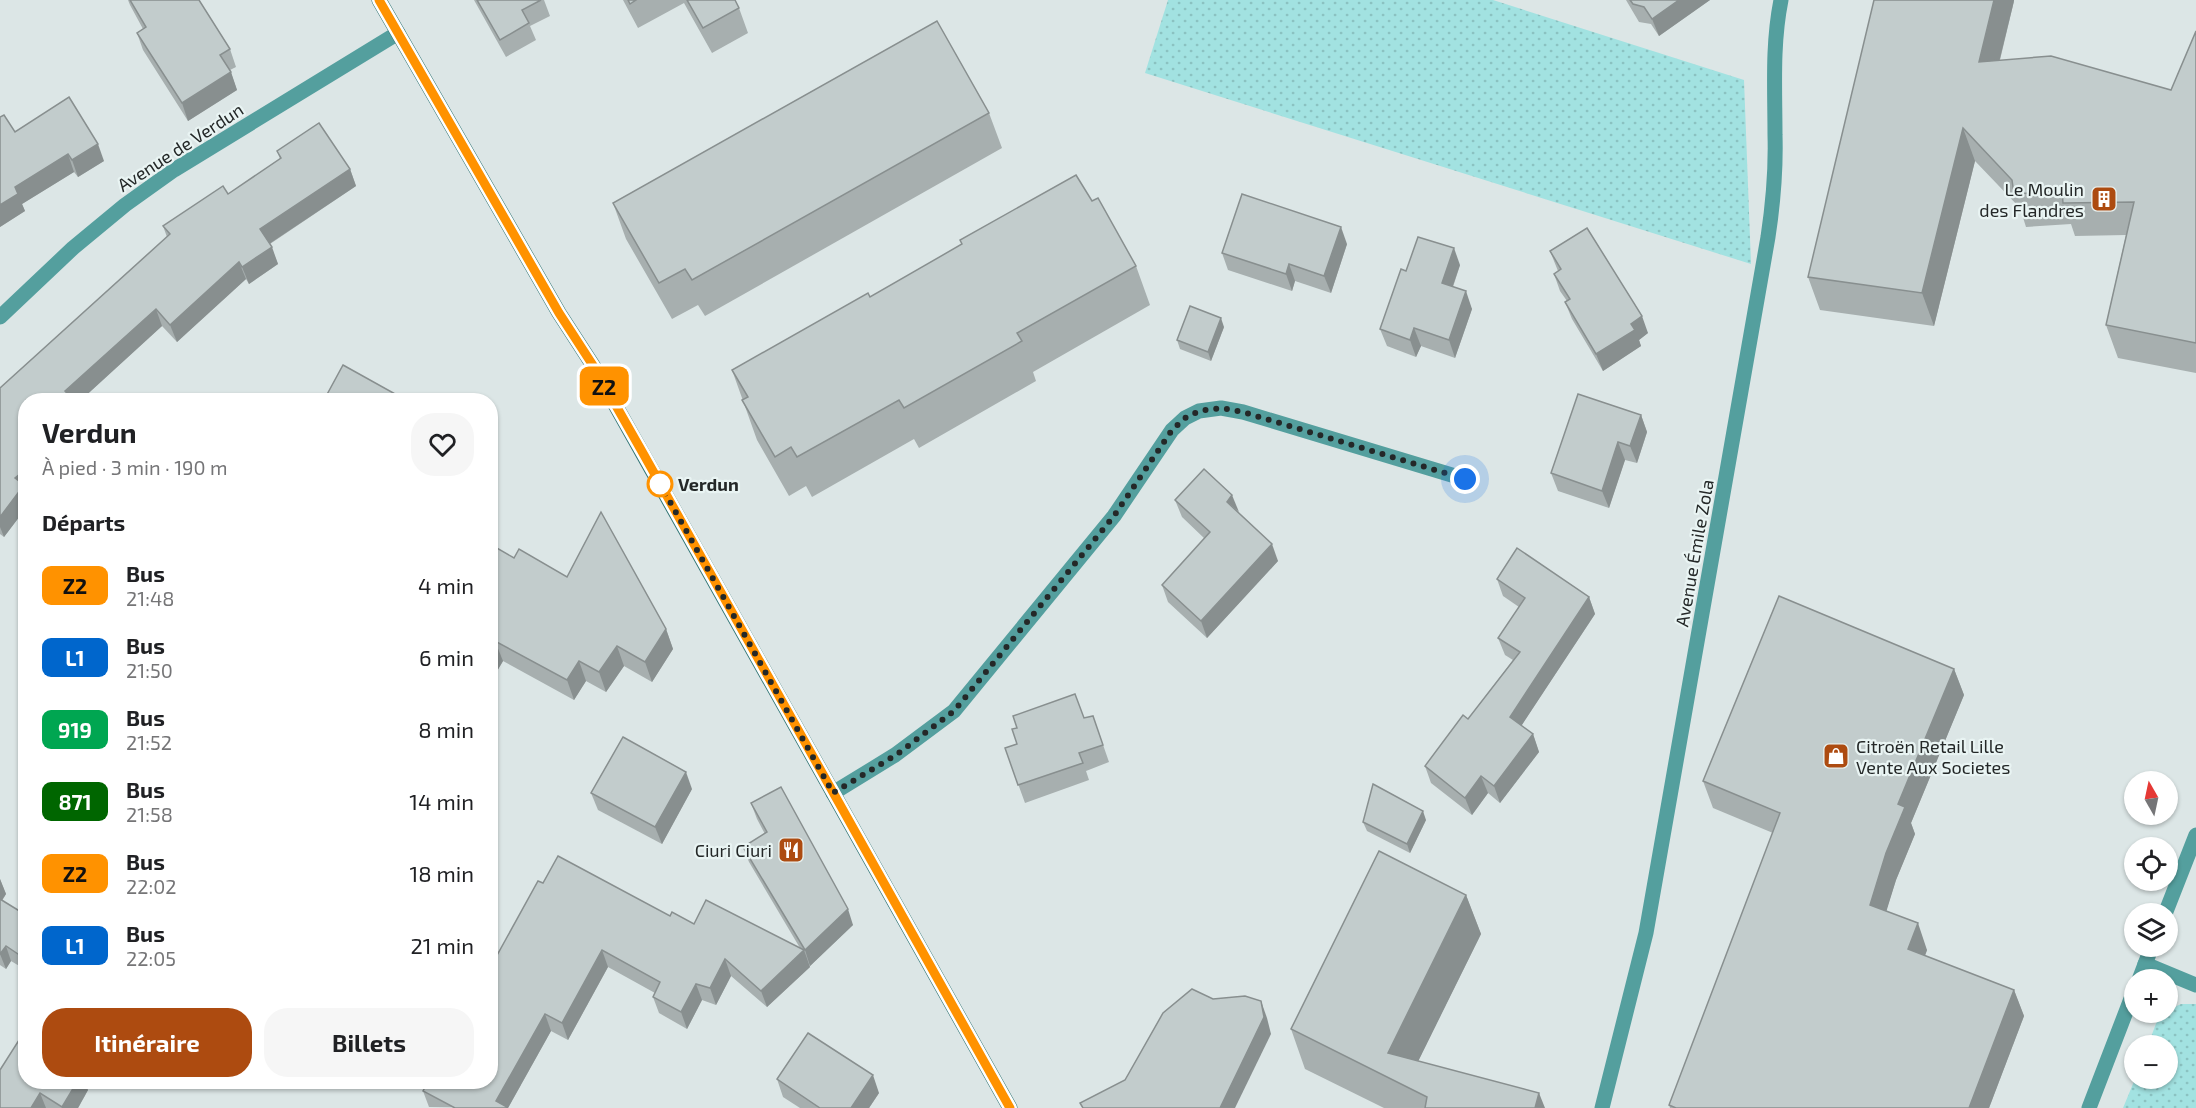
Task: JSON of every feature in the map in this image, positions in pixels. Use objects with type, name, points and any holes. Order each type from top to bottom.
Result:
[{"type":"main road","points":[[379,0],[559,313],[594,367],[1010,1108]]},
{"type":"street","name":"Avenue Émile Zola","points":[[1602,1108],[1646,933],[1768,237],[1775,171],[1774,60],[1781,0]]},
{"type":"street","name":"Avenue de Verdun","points":[[1,315],[73,248],[174,170],[398,33]]},
{"type":"street","points":[[833,793],[896,755],[954,711],[1114,516],[1172,430],[1185,418],[1199,411],[1221,408],[1243,412],[1465,479]]},
{"type":"street","points":[[2169,903],[2196,836]]},
{"type":"street","points":[[2143,969],[2148,957]]},
{"type":"street","points":[[2145,964],[2196,986]]},
{"type":"street","points":[[2089,1108],[2124,1018]]},
{"type":"shaded area","points":[[1168,0],[1493,0],[1744,80],[1751,264],[1145,73]]},
{"type":"shaded area","points":[[2196,1004],[2196,1108],[2123,1108],[2131,1089],[2178,1089],[2178,1035],[2152,1035],[2156,1023],[2178,1023],[2178,1005]]},
{"type":"building","points":[[130,0],[199,0],[230,49],[220,55],[231,72],[182,103],[137,33],[146,27]]},
{"type":"building","points":[[477,0],[541,0],[522,10],[529,23],[500,40]]},
{"type":"building","points":[[687,0],[735,0],[739,8],[703,28]]},
{"type":"building","points":[[1630,0],[1679,0],[1652,19],[1644,7],[1633,4]]},
{"type":"building","name":"Le Moulin des Flandres","points":[[1874,0],[1994,0],[1979,62],[2051,56],[2171,90],[2196,31],[2196,343],[2106,325],[2134,202],[2063,203],[2062,191],[2014,194],[2012,180],[1963,128],[1922,293],[1808,277]]},
{"type":"building","points":[[937,21],[989,113],[692,280],[685,269],[659,283],[613,203]]},
{"type":"building","points":[[69,97],[98,144],[72,160],[68,154],[15,187],[18,194],[0,205],[0,117],[4,115],[15,132]]},
{"type":"building","points":[[319,123],[350,169],[260,229],[272,247],[242,267],[239,262],[170,325],[156,309],[65,391],[67,393],[18,393],[18,476],[15,478],[18,480],[18,493],[0,517],[0,388],[170,234],[163,226],[223,186],[228,194],[281,158],[277,151]]},
{"type":"building","points":[[1076,175],[1092,201],[1098,198],[1136,266],[1017,333],[1022,341],[904,408],[899,400],[797,457],[791,447],[775,457],[742,400],[748,397],[732,370],[868,293],[870,297],[962,244],[960,240]]},
{"type":"building","points":[[1242,194],[1341,227],[1324,276],[1289,264],[1286,274],[1222,253]]},
{"type":"building","points":[[1587,228],[1642,316],[1631,324],[1635,330],[1596,354],[1565,302],[1570,299],[1554,274],[1561,269],[1550,251]]},
{"type":"building","points":[[1418,237],[1454,248],[1442,283],[1466,291],[1449,340],[1414,328],[1410,340],[1380,329],[1401,269],[1406,271]]},
{"type":"building","points":[[1190,306],[1221,318],[1208,352],[1177,340]]},
{"type":"building","points":[[343,365],[393,393],[328,393]]},
{"type":"building","points":[[1578,394],[1641,415],[1630,446],[1618,442],[1602,491],[1551,473]]},
{"type":"building","points":[[1204,469],[1232,495],[1227,502],[1272,544],[1201,621],[1162,585],[1210,532],[1175,500]]},
{"type":"building","points":[[601,512],[666,629],[645,662],[617,646],[599,672],[579,661],[567,680],[498,643],[498,549],[514,558],[519,549],[567,577]]},
{"type":"building","points":[[1517,548],[1589,597],[1510,717],[1533,734],[1494,786],[1481,776],[1465,798],[1425,766],[1463,715],[1468,719],[1520,652],[1498,638],[1525,598],[1497,579]]},
{"type":"building","points":[[1779,596],[1954,669],[1898,804],[1905,807],[1886,853],[1870,905],[1918,923],[1908,949],[2014,990],[1969,1108],[1676,1108],[1669,1105],[1780,813],[1703,781]]},
{"type":"building","points":[[1075,694],[1084,718],[1093,716],[1103,745],[1079,753],[1083,763],[1018,785],[1005,748],[1017,744],[1012,729],[1017,728],[1013,716]]},
{"type":"building","points":[[623,737],[686,772],[655,827],[591,793]]},
{"type":"building","points":[[1373,784],[1423,811],[1407,844],[1363,822]]},
{"type":"building","points":[[781,787],[848,909],[805,950],[743,847],[767,832],[751,803]]},
{"type":"building","points":[[1379,851],[1466,895],[1388,1053],[1539,1093],[1535,1108],[1425,1108],[1427,1097],[1291,1029]]},
{"type":"building","points":[[558,856],[670,916],[672,912],[694,924],[706,900],[804,950],[761,991],[725,959],[710,988],[696,984],[681,1012],[653,997],[660,982],[602,950],[562,1023],[545,1014],[496,1101],[507,1107],[455,1108],[423,1091],[424,1089],[498,1089],[498,954],[538,881],[543,883]]},
{"type":"building","points":[[0,899],[18,910],[18,954],[6,946],[0,954]]},
{"type":"building","points":[[1192,989],[1213,999],[1245,996],[1261,1001],[1264,1017],[1220,1108],[1083,1108],[1080,1103],[1125,1080],[1163,1013]]},
{"type":"building","points":[[808,1033],[873,1075],[851,1108],[820,1108],[777,1079]]},
{"type":"building","points":[[18,1042],[18,1089],[73,1089],[62,1107],[40,1093],[31,1108],[0,1108],[0,1070]]},
{"type":"bus line","name":"Z2","points":[[379,0],[559,313],[594,367],[1010,1108]]},
{"type":"place","name":"Le Moulin des Flandres","points":[[2104,199]]},
{"type":"place","name":"Verdun","points":[[660,484]]},
{"type":"place","name":"Citroën Retail Lille Vente Aux Societes","points":[[1836,756]]},
{"type":"place","name":"Ciuri Ciuri","points":[[791,850]]},
{"type":"route","points":[[660,484],[833,793],[896,755],[954,711],[1114,516],[1172,430],[1185,418],[1199,411],[1221,408],[1243,412],[1465,479]]}]
